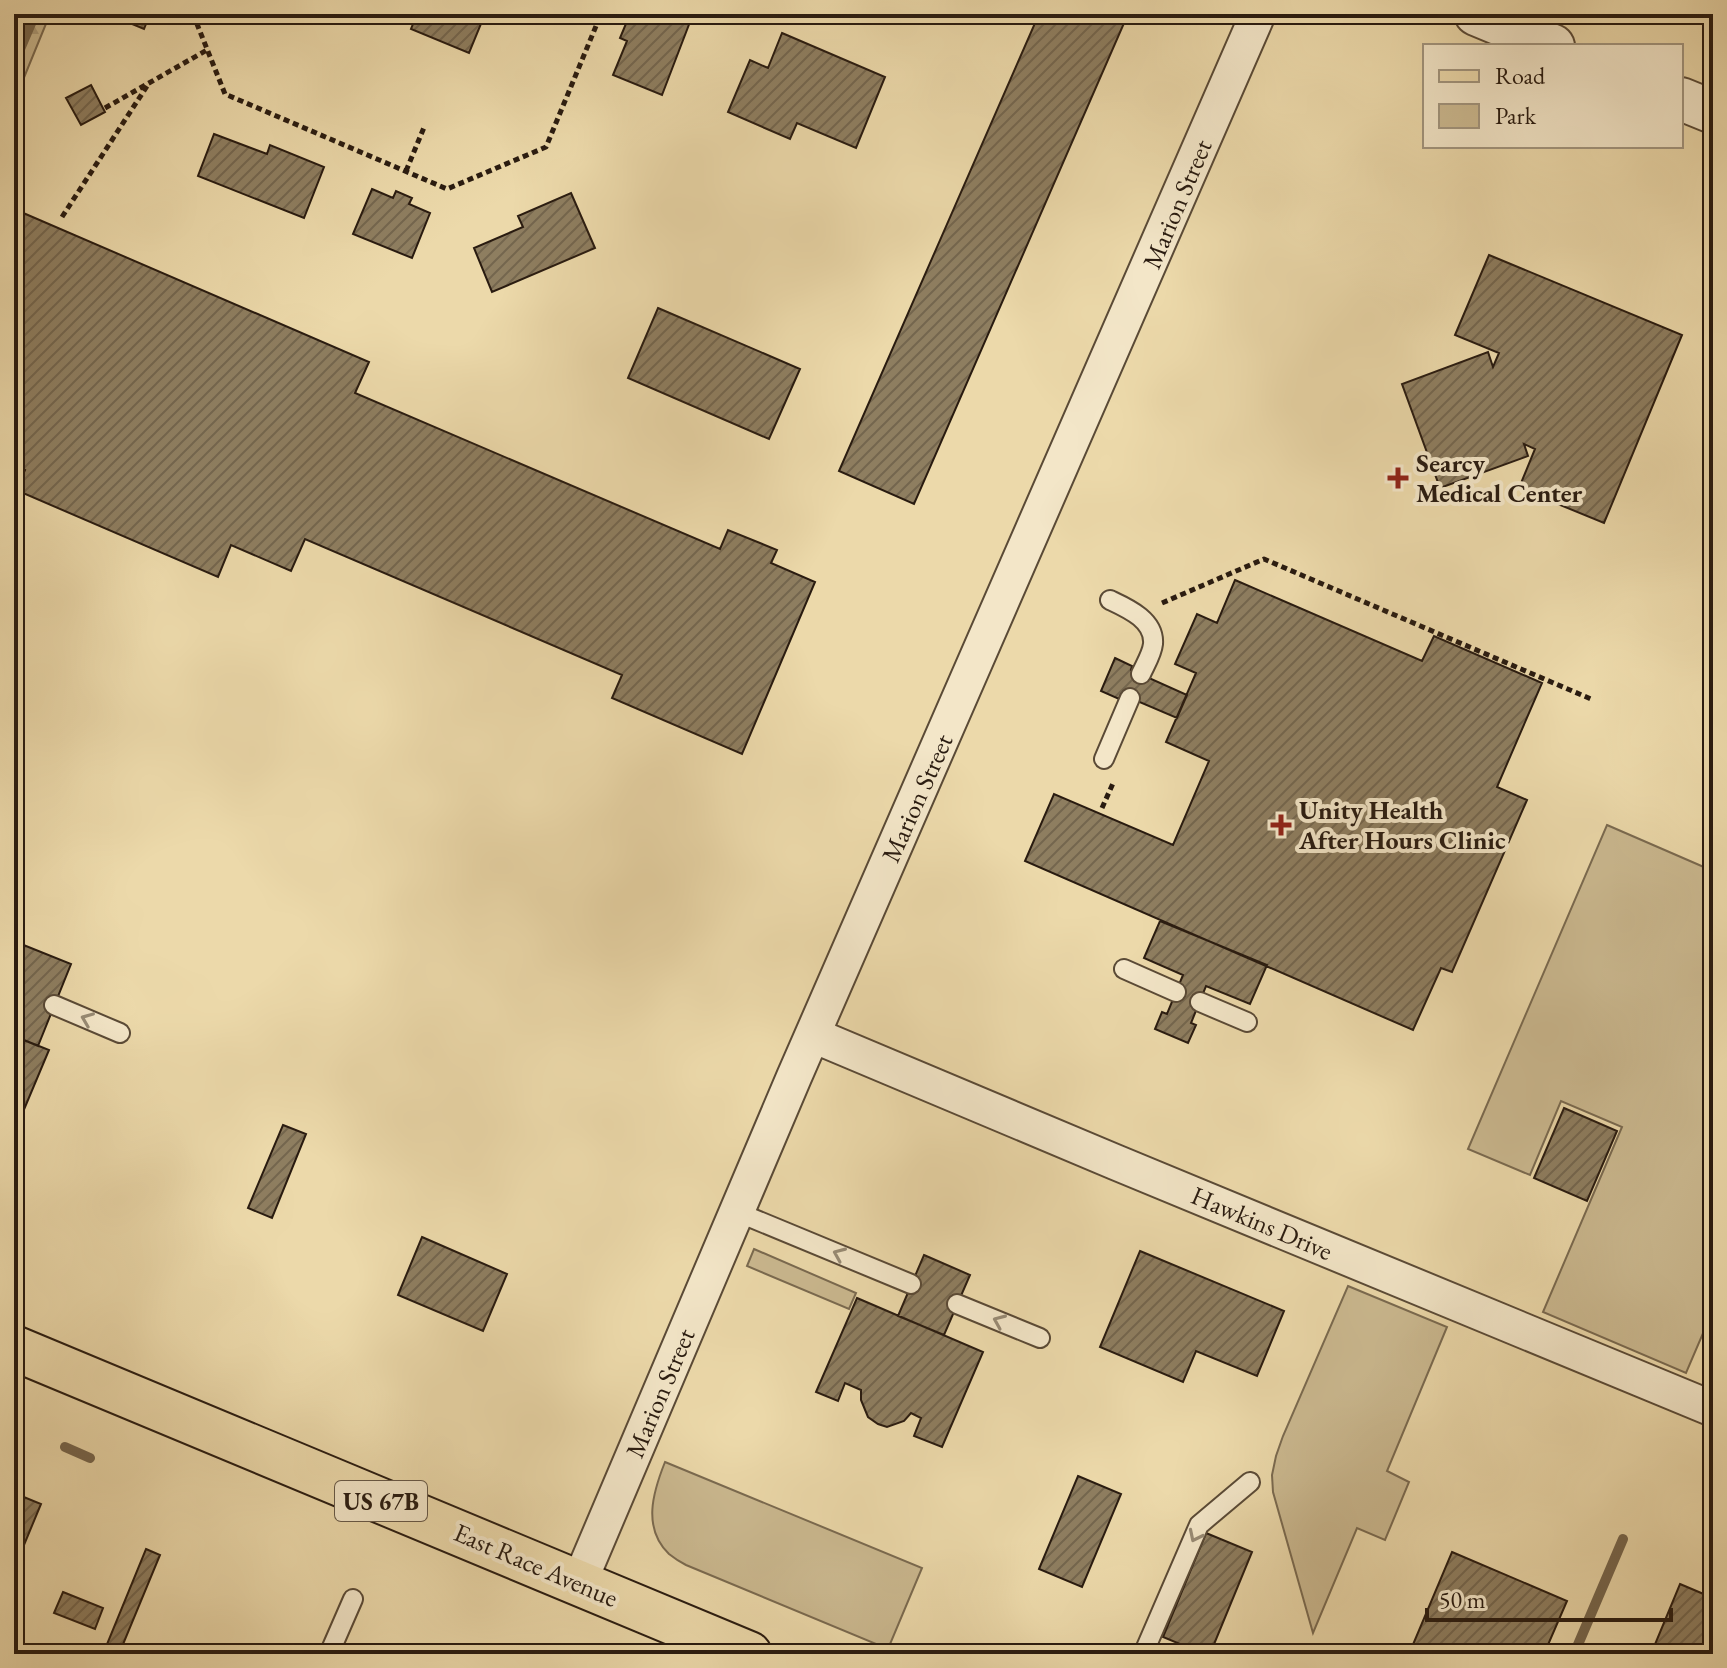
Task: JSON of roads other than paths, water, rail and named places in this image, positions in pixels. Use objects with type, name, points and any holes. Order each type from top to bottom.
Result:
[{"type":"main road","name":"East Race Avenue","points":[[14,1348],[749,1654]]},
{"type":"street","name":"Marion Street","points":[[579,1583],[813,1035],[1258,14]]},
{"type":"street","points":[[1476,14],[1548,44]]},
{"type":"street","points":[[1683,100],[1713,112]]},
{"type":"street","name":"Hawkins Drive","points":[[813,1035],[1713,1409]]},
{"type":"lane","points":[[1110,600],[1140,618],[1153,636],[1153,647],[1141,674]]},
{"type":"lane","points":[[1104,759],[1130,698]]},
{"type":"lane","points":[[1124,969],[1176,992]]},
{"type":"lane","points":[[1200,1002],[1247,1022]]},
{"type":"lane","points":[[54,1005],[120,1033]]},
{"type":"lane","points":[[737,1212],[911,1284]]},
{"type":"lane","points":[[957,1304],[1040,1338]]},
{"type":"lane","points":[[1145,1654],[1199,1525],[1250,1482]]},
{"type":"lane","points":[[329,1654],[353,1599]]},
{"type":"waterway","points":[[14,63],[35,14]]},
{"type":"waterway","points":[[65,1447],[90,1458]]},
{"type":"waterway","points":[[1574,1654],[1623,1539]]},
{"type":"place","name":"Searcy Medical Center","points":[[1398,478]]},
{"type":"place","name":"Unity Health After Hours Clinic","points":[[1281,825]]}]
